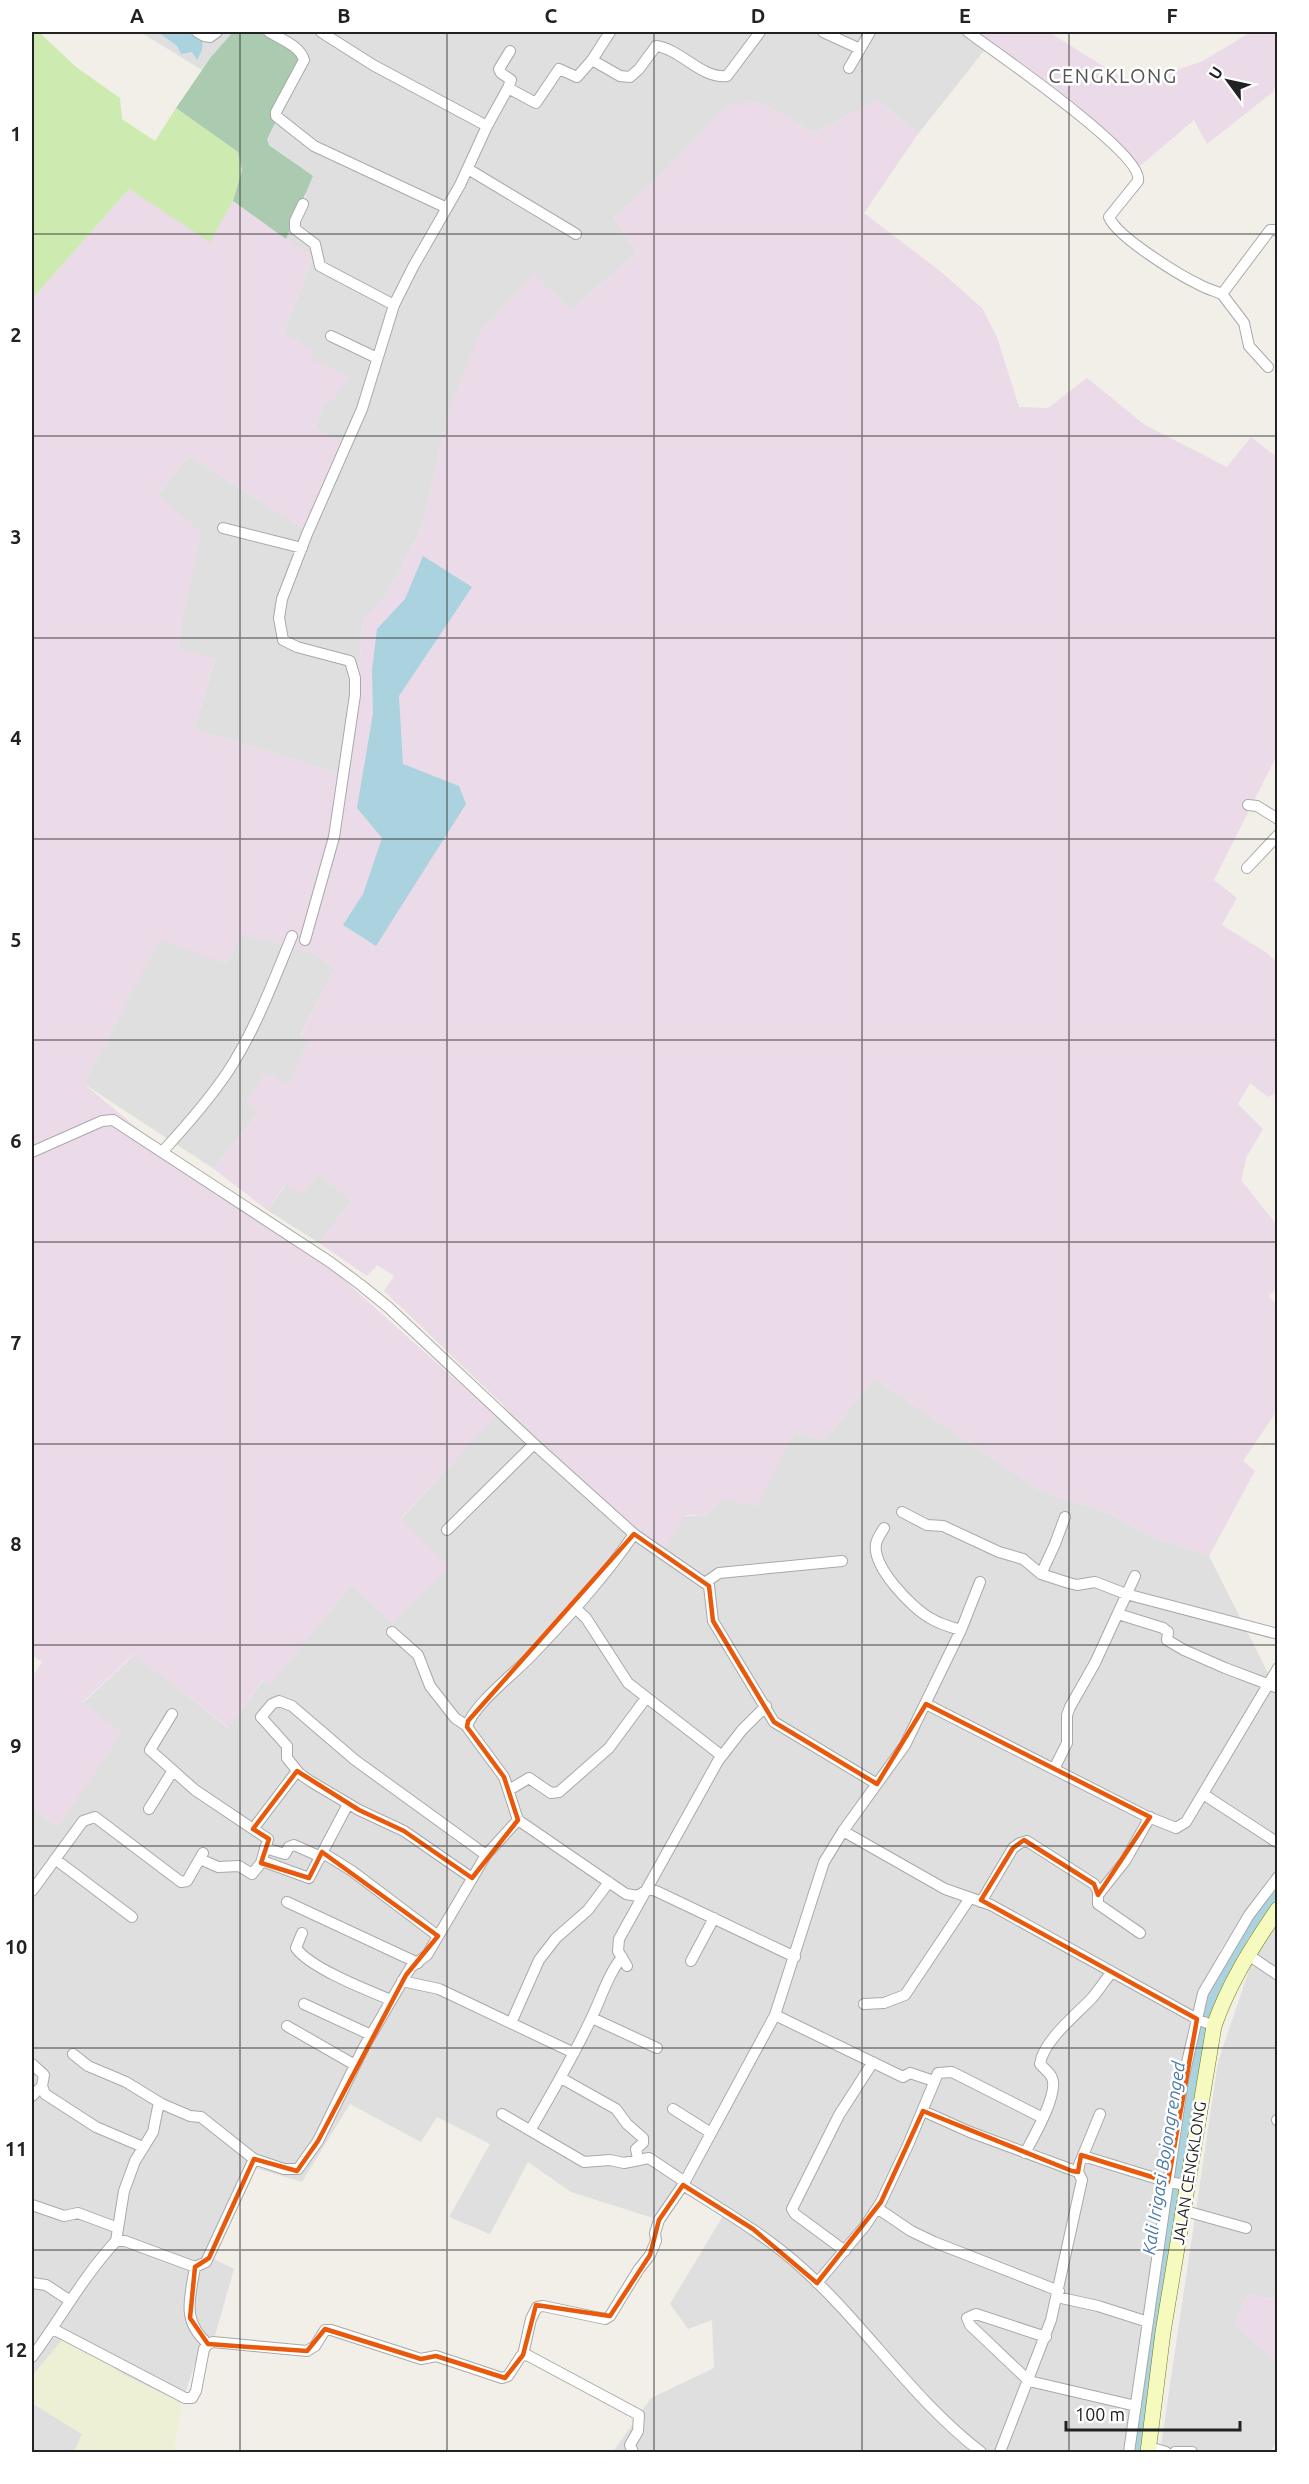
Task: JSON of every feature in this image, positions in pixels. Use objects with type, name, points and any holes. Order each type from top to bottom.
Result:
[{"type":"main road","name":"JALAN CENGKLONG","points":[[1149,2450],[1154,2329],[1167,2244],[1182,2210],[1176,2183],[1212,2025],[1224,1996],[1247,1954],[1278,1909]]},
{"type":"street","points":[[197,32],[210,37],[217,32]]},
{"type":"street","points":[[269,32],[293,46],[304,60],[276,116],[314,146],[447,208]]},
{"type":"street","points":[[321,32],[373,65],[487,126]]},
{"type":"street","points":[[508,88],[536,103],[559,69],[577,77],[592,60],[609,32]]},
{"type":"street","points":[[592,60],[620,76],[630,77],[639,69],[654,47],[659,46],[707,72],[725,77],[732,73],[760,32]]},
{"type":"street","points":[[823,32],[860,49]]},
{"type":"street","points":[[849,68],[870,32]]},
{"type":"street","points":[[968,32],[1103,134],[1136,168],[1138,181],[1109,217],[1118,231],[1160,261],[1201,286],[1222,294],[1244,323],[1248,346],[1268,367]]},
{"type":"street","points":[[305,940],[334,837],[355,686],[350,661],[297,647],[283,640],[279,618],[282,599],[362,409],[394,305],[468,170],[487,126],[508,88],[511,80],[499,69],[510,51]]},
{"type":"street","points":[[468,170],[576,234]]},
{"type":"street","points":[[303,204],[295,221],[295,229],[315,244],[320,266],[394,305]]},
{"type":"street","points":[[1222,294],[1270,230],[1278,230]]},
{"type":"street","points":[[331,336],[377,358]]},
{"type":"street","points":[[223,528],[302,548]]},
{"type":"street","points":[[1248,805],[1257,806],[1278,819]]},
{"type":"street","points":[[1247,868],[1278,835]]},
{"type":"street","points":[[163,1151],[196,1116],[234,1062],[267,997],[292,936]]},
{"type":"street","points":[[32,1152],[102,1120],[113,1120],[330,1262],[361,1285],[429,1344],[534,1444],[634,1534],[706,1582],[711,1590],[713,1621],[777,1725],[877,1784]]},
{"type":"street","points":[[447,1530],[459,1521],[534,1444]]},
{"type":"street","points":[[902,1512],[927,1525],[943,1526],[999,1552],[1023,1559],[1041,1574],[1077,1585],[1095,1582],[1126,1594],[1278,1634]]},
{"type":"street","points":[[1041,1574],[1065,1517]]},
{"type":"street","points":[[884,1527],[877,1539],[876,1550],[882,1567],[904,1598],[932,1620],[961,1630]]},
{"type":"street","points":[[467,1725],[476,1710],[532,1655],[623,1551],[634,1534]]},
{"type":"street","points":[[706,1582],[719,1574],[842,1561]]},
{"type":"street","points":[[1054,1768],[1067,1743],[1067,1715],[1070,1707],[1095,1663],[1135,1576]]},
{"type":"street","points":[[52,2329],[185,2398],[192,2398],[196,2391],[204,2349],[213,2342],[307,2351],[315,2346],[325,2330],[421,2359],[436,2356],[502,2378],[508,2376],[523,2355],[531,2319],[537,2307],[550,2307],[605,2319],[610,2316],[633,2277],[650,2255],[656,2241],[655,2233],[659,2220],[684,2183],[775,2015],[824,1862],[843,1831],[905,1745],[961,1630],[980,1582]]},
{"type":"street","points":[[574,1607],[586,1618],[628,1683],[722,1756]]},
{"type":"street","points":[[1118,1614],[1162,1628],[1168,1632],[1167,1640],[1184,1650],[1273,1686]]},
{"type":"street","points":[[392,1632],[417,1655],[430,1686],[455,1718],[467,1725],[504,1777],[518,1820],[633,1896],[638,1896],[648,1888]]},
{"type":"street","points":[[926,1704],[1173,1828],[1180,1827],[1186,1822],[1273,1686],[1278,1668]]},
{"type":"street","points":[[509,1790],[529,1778],[551,1793],[559,1792],[609,1748],[646,1698]]},
{"type":"street","points":[[472,1878],[404,1831],[348,1804],[297,1771],[287,1758],[287,1746],[261,1718],[272,1704],[279,1701],[291,1706],[355,1760],[486,1855]]},
{"type":"street","points":[[531,2129],[561,2079],[592,2018],[611,1973],[624,1962],[617,1947],[619,1939],[722,1756],[742,1730],[766,1706]]},
{"type":"street","points":[[32,1891],[83,1821],[95,1817],[181,1882],[187,1881],[201,1856],[218,1867],[239,1866],[252,1874],[261,1863],[268,1839],[195,1790],[172,1772],[150,1750],[172,1714]]},
{"type":"street","points":[[254,1830],[297,1771]]},
{"type":"street","points":[[149,1809],[172,1772]]},
{"type":"street","points":[[1203,1794],[1278,1843]]},
{"type":"street","points":[[261,1863],[266,1862],[309,1878],[348,1804]]},
{"type":"street","points":[[1098,1895],[1125,1861],[1150,1817]]},
{"type":"street","points":[[72,2054],[88,2066],[126,2082],[159,2102],[190,2116],[201,2117],[254,2159],[284,2169],[298,2169],[318,2141],[355,2065],[402,1981],[411,1967],[427,1955],[486,1855],[518,1820]]},
{"type":"street","points":[[843,1831],[945,1889],[975,1900],[1212,2025]]},
{"type":"street","points":[[864,2004],[884,2003],[905,1995],[1013,1848],[1023,1842],[1035,1845],[1094,1884],[1098,1904],[1140,1933]]},
{"type":"street","points":[[265,1848],[284,1854],[289,1846],[294,1845],[322,1855],[352,1870],[438,1936]]},
{"type":"street","points":[[55,1859],[132,1917]]},
{"type":"street","points":[[1167,2244],[1176,2183],[1183,2080],[1203,1993],[1224,1956],[1278,1877]]},
{"type":"street","points":[[511,2023],[538,1960],[556,1938],[588,1910],[609,1882]]},
{"type":"street","points":[[648,1888],[795,1956]]},
{"type":"street","points":[[287,1902],[418,1963]]},
{"type":"street","points":[[691,1961],[714,1918]]},
{"type":"street","points":[[302,1933],[296,1948],[303,1956],[339,1977],[391,2000]]},
{"type":"street","points":[[1247,1954],[1278,1975]]},
{"type":"street","points":[[1025,2153],[1043,2118],[1053,2082],[1048,2072],[1040,2064],[1041,2058],[1054,2037],[1093,1996],[1112,1972]]},
{"type":"street","points":[[402,1981],[440,1989],[574,2053]]},
{"type":"street","points":[[304,2004],[371,2035]]},
{"type":"street","points":[[775,2015],[903,2077],[910,2073],[934,2081]]},
{"type":"street","points":[[592,2018],[657,2048]]},
{"type":"street","points":[[287,2026],[355,2065]]},
{"type":"street","points":[[845,2251],[795,2214],[792,2209],[839,2115],[873,2062]]},
{"type":"street","points":[[32,2064],[43,2073],[42,2085],[45,2094],[96,2127],[142,2148]]},
{"type":"street","points":[[817,2283],[845,2251],[877,2208],[923,2111],[936,2075],[940,2072],[952,2072],[1043,2118]]},
{"type":"street","points":[[561,2079],[619,2111],[627,2124],[643,2138],[643,2143],[636,2149],[639,2159]]},
{"type":"street","points":[[32,2096],[42,2085]]},
{"type":"street","points":[[32,2357],[69,2300],[99,2259],[116,2241],[124,2191],[142,2148],[153,2132],[159,2102]]},
{"type":"street","points":[[673,2109],[711,2133]]},
{"type":"street","points":[[923,2111],[1078,2172],[1082,2180],[1058,2294],[1046,2337],[1000,2452]]},
{"type":"street","points":[[502,2114],[584,2162],[610,2160],[624,2163],[649,2158],[753,2229],[802,2268],[939,2416],[981,2452]]},
{"type":"street","points":[[1078,2172],[1100,2114]]},
{"type":"street","points":[[1083,2156],[1176,2183]]},
{"type":"street","points":[[116,2241],[125,2241],[195,2266],[201,2265],[209,2258],[254,2159]]},
{"type":"street","points":[[32,2205],[64,2216],[78,2213],[118,2228]]},
{"type":"street","points":[[877,2208],[911,2231],[934,2242],[1058,2294],[1098,2306],[1154,2329],[1136,2406],[1129,2452]]},
{"type":"street","points":[[1182,2210],[1246,2228]]},
{"type":"street","points":[[195,2266],[190,2318],[193,2327],[208,2344]]},
{"type":"street","points":[[32,2283],[46,2285],[69,2300]]},
{"type":"street","points":[[1046,2337],[976,2314],[967,2318],[970,2325],[1029,2380],[1136,2406]]},
{"type":"street","points":[[523,2355],[639,2415],[638,2431],[630,2445],[633,2452]]},
{"type":"street","points":[[1149,2450],[1166,2452]]},
{"type":"street","points":[[1175,2452],[1192,2452]]},
{"type":"highlighted area","points":[[634,1534],[709,1586],[713,1621],[774,1722],[877,1784],[926,1704],[1150,1817],[1098,1895],[1094,1884],[1024,1840],[1013,1848],[981,1900],[1197,2019],[1168,2182],[1081,2155],[1078,2172],[1072,2171],[923,2111],[881,2202],[817,2283],[753,2229],[683,2185],[659,2220],[650,2255],[610,2316],[536,2305],[523,2355],[505,2378],[436,2356],[421,2359],[325,2329],[307,2351],[208,2344],[190,2318],[195,2267],[209,2258],[254,2159],[297,2171],[318,2141],[406,1975],[438,1936],[322,1852],[309,1878],[261,1863],[269,1839],[253,1829],[297,1771],[359,1810],[404,1831],[472,1878],[518,1820],[504,1777],[467,1727],[468,1721]]},
{"type":"shaded area","points":[[140,32],[233,32],[202,70]]},
{"type":"shaded area","points":[[281,32],[966,32],[987,47],[918,134],[877,100],[815,133],[759,102],[663,173],[614,218],[637,252],[572,310],[451,405],[421,529],[386,596],[363,619],[359,670],[344,775],[194,729],[215,660],[178,649],[182,619],[158,494],[189,456],[303,528],[341,442],[315,428],[324,404],[334,398],[310,359],[314,351],[283,333],[313,257],[286,239],[306,195],[288,158],[263,140]]},
{"type":"shaded area","points":[[966,32],[1049,32],[1133,85],[1203,61],[1251,32],[1275,32],[1278,35],[1277,84],[1273,92],[1207,144],[1194,120],[1133,172],[1074,115]]},
{"type":"shaded area","points":[[877,100],[918,134],[864,213],[940,271],[982,308],[997,337],[1019,407],[1048,408],[1087,378],[1145,425],[1227,467],[1251,437],[1277,457],[1277,755],[1214,880],[1237,898],[1222,925],[1267,953],[1277,963],[1277,1092],[1268,1097],[1250,1083],[1238,1104],[1263,1129],[1247,1156],[1241,1180],[1277,1225],[1277,1288],[1269,1296],[1277,1305],[1277,1411],[1243,1461],[1255,1471],[1209,1556],[1153,1537],[1110,1514],[1041,1491],[874,1378],[824,1441],[795,1431],[757,1507],[722,1499],[706,1515],[686,1515],[663,1552],[623,1520],[384,1291],[394,1276],[377,1265],[367,1276],[319,1243],[352,1201],[319,1174],[300,1194],[285,1185],[267,1210],[214,1169],[259,1112],[247,1102],[265,1073],[288,1085],[309,1039],[300,1037],[335,968],[315,954],[241,934],[227,964],[159,940],[84,1084],[205,1184],[334,1271],[496,1416],[401,1518],[450,1567],[392,1622],[351,1585],[271,1684],[263,1679],[229,1728],[134,1654],[83,1702],[122,1732],[58,1826],[32,1809],[32,1677],[42,1662],[32,1655],[32,299],[129,189],[210,241],[233,201],[313,257],[283,333],[315,351],[311,359],[350,377],[334,398],[324,404],[315,428],[342,442],[303,528],[189,456],[158,494],[202,533],[182,619],[178,648],[215,659],[194,729],[344,775],[359,670],[363,618],[386,596],[421,529],[451,405],[482,329],[534,275],[572,310],[637,252],[614,218],[663,173],[728,104],[759,102],[815,133]]},
{"type":"shaded area","points":[[241,934],[315,954],[335,968],[300,1036],[310,1039],[288,1085],[265,1073],[259,1112],[214,1169],[84,1084],[159,939],[227,963]]},
{"type":"shaded area","points":[[319,1173],[352,1201],[319,1243],[267,1210],[286,1185]]},
{"type":"shaded area","points":[[874,1378],[1041,1491],[1110,1514],[1153,1537],[1209,1556],[1277,1691],[1277,1870],[1221,1949],[1188,2029],[1127,2452],[613,2452],[651,2398],[714,2368],[712,2320],[688,2329],[670,2304],[724,2214],[675,2189],[653,2218],[571,2192],[528,2162],[490,2234],[449,2217],[490,2144],[437,2117],[421,2142],[350,2104],[302,2182],[255,2168],[214,2259],[234,2269],[215,2336],[203,2339],[182,2403],[124,2375],[67,2336],[32,2376],[32,1809],[58,1826],[121,1732],[83,1703],[135,1654],[228,1728],[264,1679],[271,1683],[351,1585],[392,1622],[401,1519],[505,1405],[623,1520],[706,1515],[722,1499],[777,1465],[795,1431],[824,1441]]},
{"type":"shaded area","points":[[1277,1923],[1277,2300],[1248,2294],[1235,2325],[1277,2362],[1277,2440],[1270,2452],[1160,2452],[1218,2062],[1250,1967]]},
{"type":"shaded area","points":[[1248,2294],[1277,2300],[1277,2362],[1235,2325]]},
{"type":"shaded area","points":[[32,2403],[82,2434],[74,2452],[32,2452]]},
{"type":"green space","points":[[32,32],[39,32],[76,67],[120,98],[122,119],[155,141],[176,108],[238,152],[242,170],[233,201],[210,242],[129,189],[32,299]]},
{"type":"green space","points":[[233,32],[276,32],[294,40],[309,57],[267,139],[269,145],[313,176],[286,239],[233,201],[242,170],[238,152],[176,108],[211,57]]},
{"type":"green space","points":[[66,2335],[124,2375],[182,2403],[174,2452],[74,2452],[82,2434],[32,2403],[32,2376]]},
{"type":"water","points":[[158,32],[195,32],[203,37],[202,50],[197,60],[192,52],[181,54],[177,46]]},
{"type":"water","points":[[423,556],[472,587],[399,696],[403,764],[459,786],[466,804],[376,946],[343,925],[363,894],[382,838],[357,808],[373,713],[372,670],[377,629],[405,599]]},
{"type":"waterway","name":"Kali Irigasi Bojongrenged","points":[[1137,2452],[1201,2023],[1243,1936],[1278,1888]]},
{"type":"district","name":"CENGKLONG","points":[[1113,75]]}]
